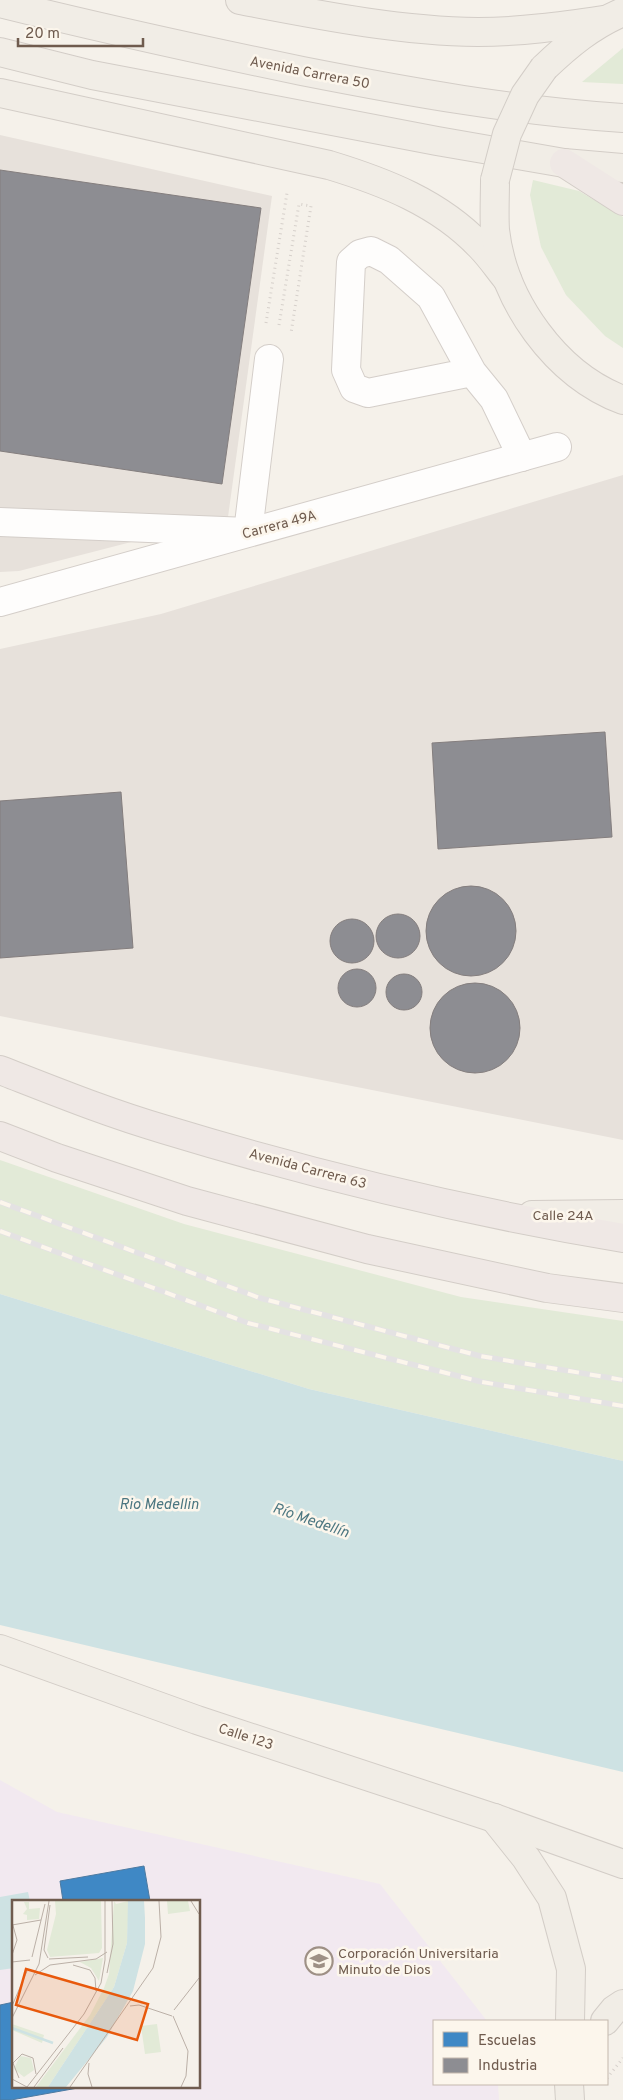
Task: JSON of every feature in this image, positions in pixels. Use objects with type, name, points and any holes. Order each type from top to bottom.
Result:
[{"type":"highway","points":[[564,163],[623,201]]},
{"type":"highway","name":"Avenida Carrera 63","points":[[0,1070],[162,1129],[383,1188],[557,1227],[623,1238]]},
{"type":"highway","points":[[0,1136],[57,1158],[188,1201],[367,1249],[547,1288],[623,1298]]},
{"type":"main road","points":[[240,0],[402,28],[478,32],[541,30],[613,16]]},
{"type":"main road","name":"Avenida Carrera 50","points":[[0,3],[184,47],[382,87],[476,104],[574,115],[623,118]]},
{"type":"main road","points":[[613,16],[571,43],[544,68],[525,95],[507,134],[495,180],[495,230],[507,279],[524,315],[548,348],[578,375],[612,396],[623,400]]},
{"type":"main road","points":[[0,52],[92,75],[437,142],[564,163],[623,168]]},
{"type":"main road","points":[[0,93],[329,165],[376,179],[412,195],[452,221],[480,246],[507,279]]},
{"type":"main road","name":"Calle 24A","points":[[503,1215],[623,1214]]},
{"type":"main road","name":"Calle 123","points":[[0,1649],[197,1720],[494,1818],[623,1864]]},
{"type":"main road","points":[[494,1818],[526,1858],[552,1898],[571,1969],[570,2020]]},
{"type":"main road","points":[[606,2020],[614,2010],[623,2004]]},
{"type":"main road","points":[[569,2085],[570,2100]]},
{"type":"street","points":[[472,372],[368,393],[354,388],[346,370],[351,262],[360,254],[371,251],[389,260],[431,297],[472,372],[494,399],[522,457]]},
{"type":"street","points":[[0,522],[248,532],[269,359]]},
{"type":"street","name":"Carrera 49A","points":[[0,602],[557,447]]},
{"type":"path","points":[[265,330],[287,192]]},
{"type":"path","points":[[269,359],[286,362],[311,206],[299,204],[278,334]]},
{"type":"path","points":[[608,2077],[623,2058]]},
{"type":"shaded area","points":[[0,135],[272,196],[228,517],[19,571],[0,572]]},
{"type":"shaded area","points":[[623,475],[623,1140],[0,1016],[0,649],[161,614]]},
{"type":"shaded area","name":"Corporación Universitaria Minuto de Dios","points":[[0,1780],[57,1812],[380,1884],[486,2020],[433,2020],[433,2085],[498,2085],[499,2100],[0,2100]]},
{"type":"green space","points":[[623,48],[623,84],[582,82]]},
{"type":"green space","points":[[533,180],[579,191],[623,217],[623,348],[605,336],[566,295],[541,247],[530,195]]},
{"type":"green space","points":[[0,1160],[184,1224],[461,1297],[623,1321],[623,1461],[309,1389],[0,1294]]},
{"type":"water","name":"Rio Medellin","points":[[0,1294],[309,1389],[623,1461],[623,1772],[0,1625]]},
{"type":"water","points":[[28,1892],[30,1900],[12,1900],[12,1968],[0,1970],[0,1897]]},
{"type":"building: Escuelas","points":[[144,1866],[150,1900],[63,1900],[60,1881]]},
{"type":"building: Escuelas","points":[[12,2002],[12,2088],[78,2088],[11,2100],[0,2100],[0,2005]]},
{"type":"building: Industria","points":[[0,170],[261,208],[222,484],[0,451]]},
{"type":"building: Industria","points":[[605,732],[612,837],[438,849],[432,743]]},
{"type":"building: Industria","points":[[121,792],[133,948],[0,958],[0,801]]},
{"type":"building: Industria","points":[[471,886],[488,890],[503,899],[512,914],[516,931],[512,948],[503,963],[488,972],[471,976],[454,972],[439,963],[430,948],[426,931],[430,914],[439,899],[454,890]]},
{"type":"building: Industria","points":[[398,914],[410,918],[416,924],[420,936],[416,948],[410,954],[398,958],[386,954],[380,948],[376,936],[380,924],[386,918]]},
{"type":"building: Industria","points":[[352,919],[364,923],[370,929],[374,941],[370,953],[364,959],[352,963],[340,959],[334,953],[330,941],[334,929],[340,923]]},
{"type":"building: Industria","points":[[357,969],[370,975],[376,988],[370,1001],[357,1007],[344,1001],[338,988],[344,975]]},
{"type":"building: Industria","points":[[404,974],[411,975],[417,979],[421,985],[421,999],[417,1005],[411,1009],[404,1010],[397,1009],[391,1005],[387,999],[386,992],[387,985],[391,979],[397,975]]},
{"type":"building: Industria","points":[[475,983],[492,987],[507,996],[516,1011],[520,1028],[516,1045],[507,1060],[492,1069],[475,1073],[458,1069],[443,1060],[434,1045],[430,1028],[434,1011],[443,996],[458,987]]},
{"type":"railway","points":[[0,1202],[260,1298],[480,1356],[623,1380]]},
{"type":"railway","points":[[0,1231],[248,1323],[482,1382],[623,1406]]},
{"type":"place","name":"Corporación Universitaria Minuto de Dios","points":[[319,1961]]},
{"type":"water label","name":"Río Medellín","points":[[311,1520]]}]
